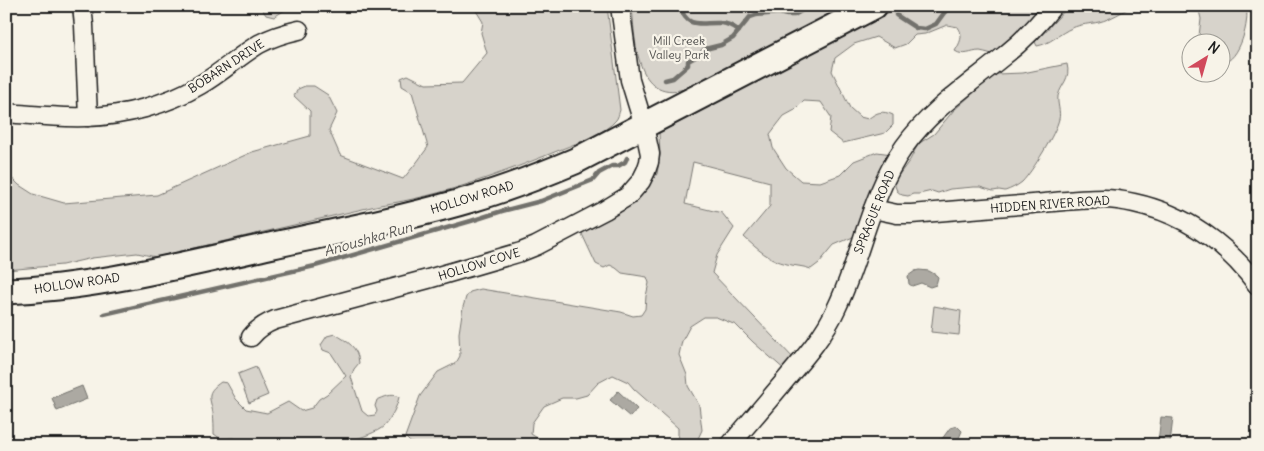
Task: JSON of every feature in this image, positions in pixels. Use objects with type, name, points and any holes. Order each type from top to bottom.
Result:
[{"type":"main road","name":"HOLLOW ROAD","points":[[6,290],[31,290],[71,286],[139,274],[397,218],[502,190],[574,161],[874,6]]},
{"type":"street","points":[[82,6],[88,117]]},
{"type":"street","name":"HOLLOW COVE","points":[[251,337],[258,329],[275,320],[521,252],[606,210],[628,196],[646,171],[650,154],[644,126],[630,80],[620,6]]},
{"type":"street","name":"SPRAGUE ROAD","points":[[730,445],[808,353],[826,327],[842,298],[886,177],[917,130],[941,106],[1012,49],[1053,6]]},
{"type":"street","name":"BOBARN DRIVE","points":[[6,112],[88,117],[136,110],[176,97],[199,86],[260,44],[283,34],[299,30]]},
{"type":"street","name":"HIDDEN RIVER ROAD","points":[[873,209],[897,214],[911,214],[1076,200],[1105,199],[1126,201],[1163,211],[1186,221],[1228,252],[1258,286]]},
{"type":"green space","points":[[260,6],[291,6],[274,17],[266,15]]},
{"type":"green space","points":[[465,6],[607,6],[620,110],[617,119],[605,129],[575,144],[518,167],[427,196],[380,205],[156,257],[137,253],[92,258],[62,265],[6,270],[6,172],[19,185],[33,194],[64,203],[157,195],[252,152],[310,136],[310,111],[294,96],[298,89],[305,86],[314,86],[328,95],[337,113],[329,130],[340,155],[403,179],[428,147],[412,92],[402,86],[401,78],[408,75],[426,84],[462,83],[487,53],[481,33],[483,22],[475,9]]},
{"type":"green space","name":"Mill Creek Valley Park","points":[[632,6],[844,6],[699,83],[685,89],[665,90],[654,84],[645,75],[636,48]]},
{"type":"green space","points":[[901,6],[1043,6],[997,56],[980,51],[964,54],[958,53],[955,51],[960,42],[961,33],[958,27],[947,25],[925,34],[915,35],[906,44],[895,48],[876,37],[854,44],[835,58],[832,71],[850,108],[860,117],[868,119],[880,112],[893,115],[893,125],[885,133],[843,143],[829,132],[831,117],[821,102],[804,101],[795,110],[784,116],[770,134],[773,148],[786,168],[801,181],[820,182],[840,175],[854,161],[877,152],[892,154],[853,237],[834,245],[819,263],[811,269],[775,260],[744,237],[770,206],[770,182],[693,162],[685,204],[722,213],[734,228],[717,255],[712,273],[796,361],[786,371],[736,325],[716,317],[704,317],[690,326],[682,341],[679,355],[687,375],[688,386],[699,405],[702,430],[695,445],[682,445],[678,435],[678,428],[628,382],[613,375],[598,383],[587,395],[576,398],[562,398],[544,406],[532,423],[531,434],[548,445],[419,445],[410,442],[405,437],[420,396],[438,372],[456,363],[460,356],[459,333],[463,307],[466,297],[470,292],[481,289],[621,312],[633,316],[641,315],[645,309],[649,283],[647,277],[622,273],[610,265],[604,268],[596,264],[582,234],[585,229],[621,212],[644,190],[657,174],[660,155],[659,133]]},
{"type":"green space","points":[[1069,6],[1132,6],[1103,21],[1072,28],[1037,46],[1035,42]]},
{"type":"green space","points":[[1198,6],[1246,6],[1245,30],[1239,48],[1232,57],[1232,32],[1199,32],[1201,19]]},
{"type":"green space","points":[[1067,64],[1067,78],[1058,96],[1059,116],[1057,125],[1037,161],[1020,183],[1005,191],[993,191],[974,187],[950,189],[938,193],[932,191],[908,196],[902,195],[897,191],[895,180],[910,160],[918,144],[934,134],[954,110],[986,80],[997,74],[1023,73]]},
{"type":"green space","points":[[934,306],[961,311],[959,335],[931,332]]},
{"type":"green space","points":[[335,334],[348,342],[357,353],[359,363],[351,377],[362,411],[368,416],[375,415],[377,400],[391,395],[399,397],[397,405],[384,426],[373,433],[352,440],[349,445],[242,445],[241,442],[233,438],[221,439],[214,434],[210,396],[213,389],[221,382],[227,383],[236,399],[246,409],[267,413],[288,402],[301,411],[312,408],[319,399],[346,376],[331,353],[323,350],[321,345],[327,336]]},
{"type":"green space","points":[[256,367],[268,395],[249,403],[238,374]]},
{"type":"shaded area","points":[[919,270],[929,271],[936,275],[938,277],[936,285],[930,287],[921,283],[912,286],[909,284],[908,276]]},
{"type":"shaded area","points":[[82,386],[87,399],[57,411],[52,398]]},
{"type":"shaded area","points":[[618,391],[637,409],[630,417],[610,400]]},
{"type":"shaded area","points":[[1161,417],[1173,418],[1170,443],[1158,442]]},
{"type":"shaded area","points":[[957,426],[962,431],[956,445],[937,445],[937,442],[942,439],[950,428]]},
{"type":"waterway","points":[[680,6],[683,14],[691,22],[726,24],[739,31]]},
{"type":"waterway","points":[[665,80],[673,78],[688,65],[688,61],[705,49],[721,45],[733,38],[750,17],[779,13],[794,15],[810,6]]},
{"type":"waterway","points":[[896,15],[916,28],[925,29],[936,24],[950,6]]},
{"type":"waterway","name":"Anoushka Run","points":[[104,314],[315,266],[541,201],[593,180],[599,173],[612,166],[618,166],[625,162],[627,158]]}]
